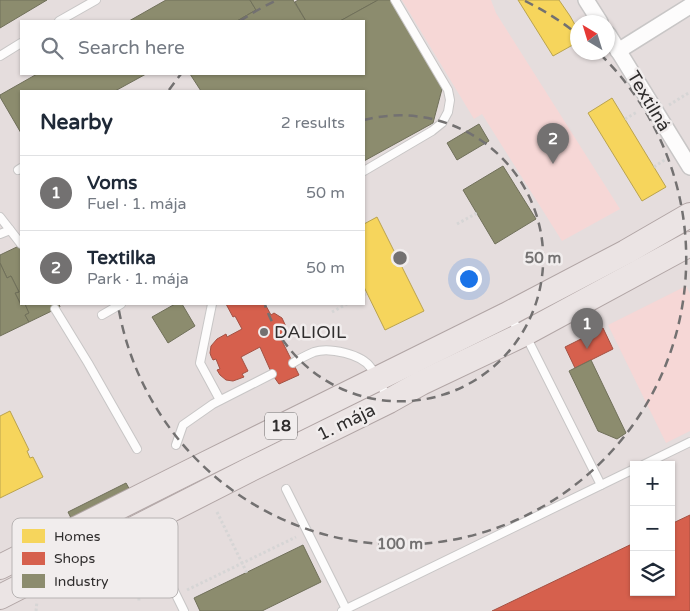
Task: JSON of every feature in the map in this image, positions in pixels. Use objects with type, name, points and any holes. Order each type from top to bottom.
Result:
[{"type":"main road","name":"1. mája","points":[[98,518],[506,315],[626,252],[690,215]]},
{"type":"main road","name":"1. mája","points":[[157,518],[421,383],[524,334],[690,244]]},
{"type":"main road","name":"1. mája","points":[[0,568],[12,562]]},
{"type":"street","points":[[586,0],[596,15]]},
{"type":"street","points":[[618,51],[690,6]]},
{"type":"street","name":"Textilná","points":[[615,46],[690,167]]},
{"type":"lane","points":[[61,20],[96,0]]},
{"type":"lane","points":[[365,170],[432,131],[442,122],[448,112],[450,100],[448,90],[395,0]]},
{"type":"lane","points":[[0,56],[20,45]]},
{"type":"lane","points":[[0,217],[20,243]]},
{"type":"lane","points":[[0,234],[10,230]]},
{"type":"lane","points":[[102,315],[119,305]]},
{"type":"lane","points":[[212,305],[200,363],[220,400]]},
{"type":"lane","points":[[55,309],[137,449]]},
{"type":"lane","points":[[506,315],[524,334],[601,485]]},
{"type":"lane","points":[[293,362],[315,352],[333,351],[348,353],[361,359],[371,367],[389,401]]},
{"type":"lane","points":[[176,445],[182,425],[220,400],[272,374]]},
{"type":"lane","points":[[651,461],[690,442]]},
{"type":"lane","points":[[286,489],[344,610],[630,471]]},
{"type":"lane","points":[[178,598],[184,611]]},
{"type":"path","points":[[656,113],[690,92]]},
{"type":"path","points":[[457,224],[477,213]]},
{"type":"path","points":[[332,312],[345,305]]},
{"type":"path","points":[[217,512],[247,573]]},
{"type":"path","points":[[178,594],[307,531]]},
{"type":"shaded area","points":[[0,0],[690,0],[690,611],[0,611]]},
{"type":"shaded area","points":[[402,0],[491,0],[496,13],[620,209],[562,241],[482,114],[474,119]]},
{"type":"shaded area","points":[[686,286],[690,294],[690,431],[666,443],[608,325]]},
{"type":"building: Homes","points":[[518,0],[559,0],[570,16],[570,46],[553,56]]},
{"type":"building: Homes","points":[[612,98],[666,187],[642,201],[588,113]]},
{"type":"building: Homes","points":[[377,217],[424,311],[385,330],[365,289],[365,223]]},
{"type":"building: Homes","points":[[10,411],[29,450],[27,451],[30,458],[33,457],[43,477],[0,498],[0,416]]},
{"type":"building: Shops","points":[[227,305],[266,305],[271,315],[274,313],[282,318],[288,331],[285,337],[280,337],[299,375],[279,384],[272,374],[260,347],[241,357],[248,371],[242,374],[244,377],[233,381],[226,380],[220,375],[217,370],[220,369],[216,359],[213,360],[210,353],[211,346],[217,339],[226,334],[227,337],[242,329],[235,316],[233,317]]},
{"type":"building: Shops","points":[[603,328],[613,349],[575,368],[565,347]]},
{"type":"building: Shops","points":[[690,515],[690,611],[492,611],[630,545],[630,596],[675,596],[675,522]]},
{"type":"building: Industry","points":[[0,0],[47,0],[0,28]]},
{"type":"building: Industry","points":[[166,0],[250,0],[256,10],[239,20],[131,20]]},
{"type":"building: Industry","points":[[250,0],[293,0],[305,20],[239,20],[256,10]]},
{"type":"building: Industry","points":[[298,0],[378,0],[342,20],[305,20],[295,2]]},
{"type":"building: Industry","points":[[378,0],[392,0],[442,89],[433,123],[365,160],[365,90],[200,90],[191,75],[365,75],[365,20],[342,20]]},
{"type":"building: Industry","points":[[35,75],[144,75],[117,90],[20,90],[20,131],[0,95]]},
{"type":"building: Industry","points":[[479,124],[489,141],[457,160],[447,143]]},
{"type":"building: Industry","points":[[503,166],[536,219],[495,244],[463,190]]},
{"type":"building: Industry","points":[[20,245],[20,303],[15,293],[19,292],[11,276],[7,278],[0,263],[0,255]]},
{"type":"building: Industry","points":[[0,263],[7,278],[11,276],[19,292],[15,293],[20,305],[25,305],[29,313],[25,315],[29,322],[0,336]]},
{"type":"building: Industry","points":[[25,305],[59,305],[60,307],[29,322],[25,315],[29,313]]},
{"type":"building: Industry","points":[[173,305],[183,305],[195,326],[168,343],[152,317]]},
{"type":"building: Industry","points":[[591,360],[626,433],[617,439],[598,431],[569,371]]},
{"type":"building: Industry","points":[[126,483],[131,492],[81,518],[71,518],[68,512]]},
{"type":"building: Industry","points":[[303,545],[321,582],[262,611],[200,611],[194,598]]},
{"type":"place","name":"Textilka","points":[[553,164]]},
{"type":"place","name":"DALIOIL","points":[[264,332]]},
{"type":"place","name":"Voms","points":[[587,349]]}]
